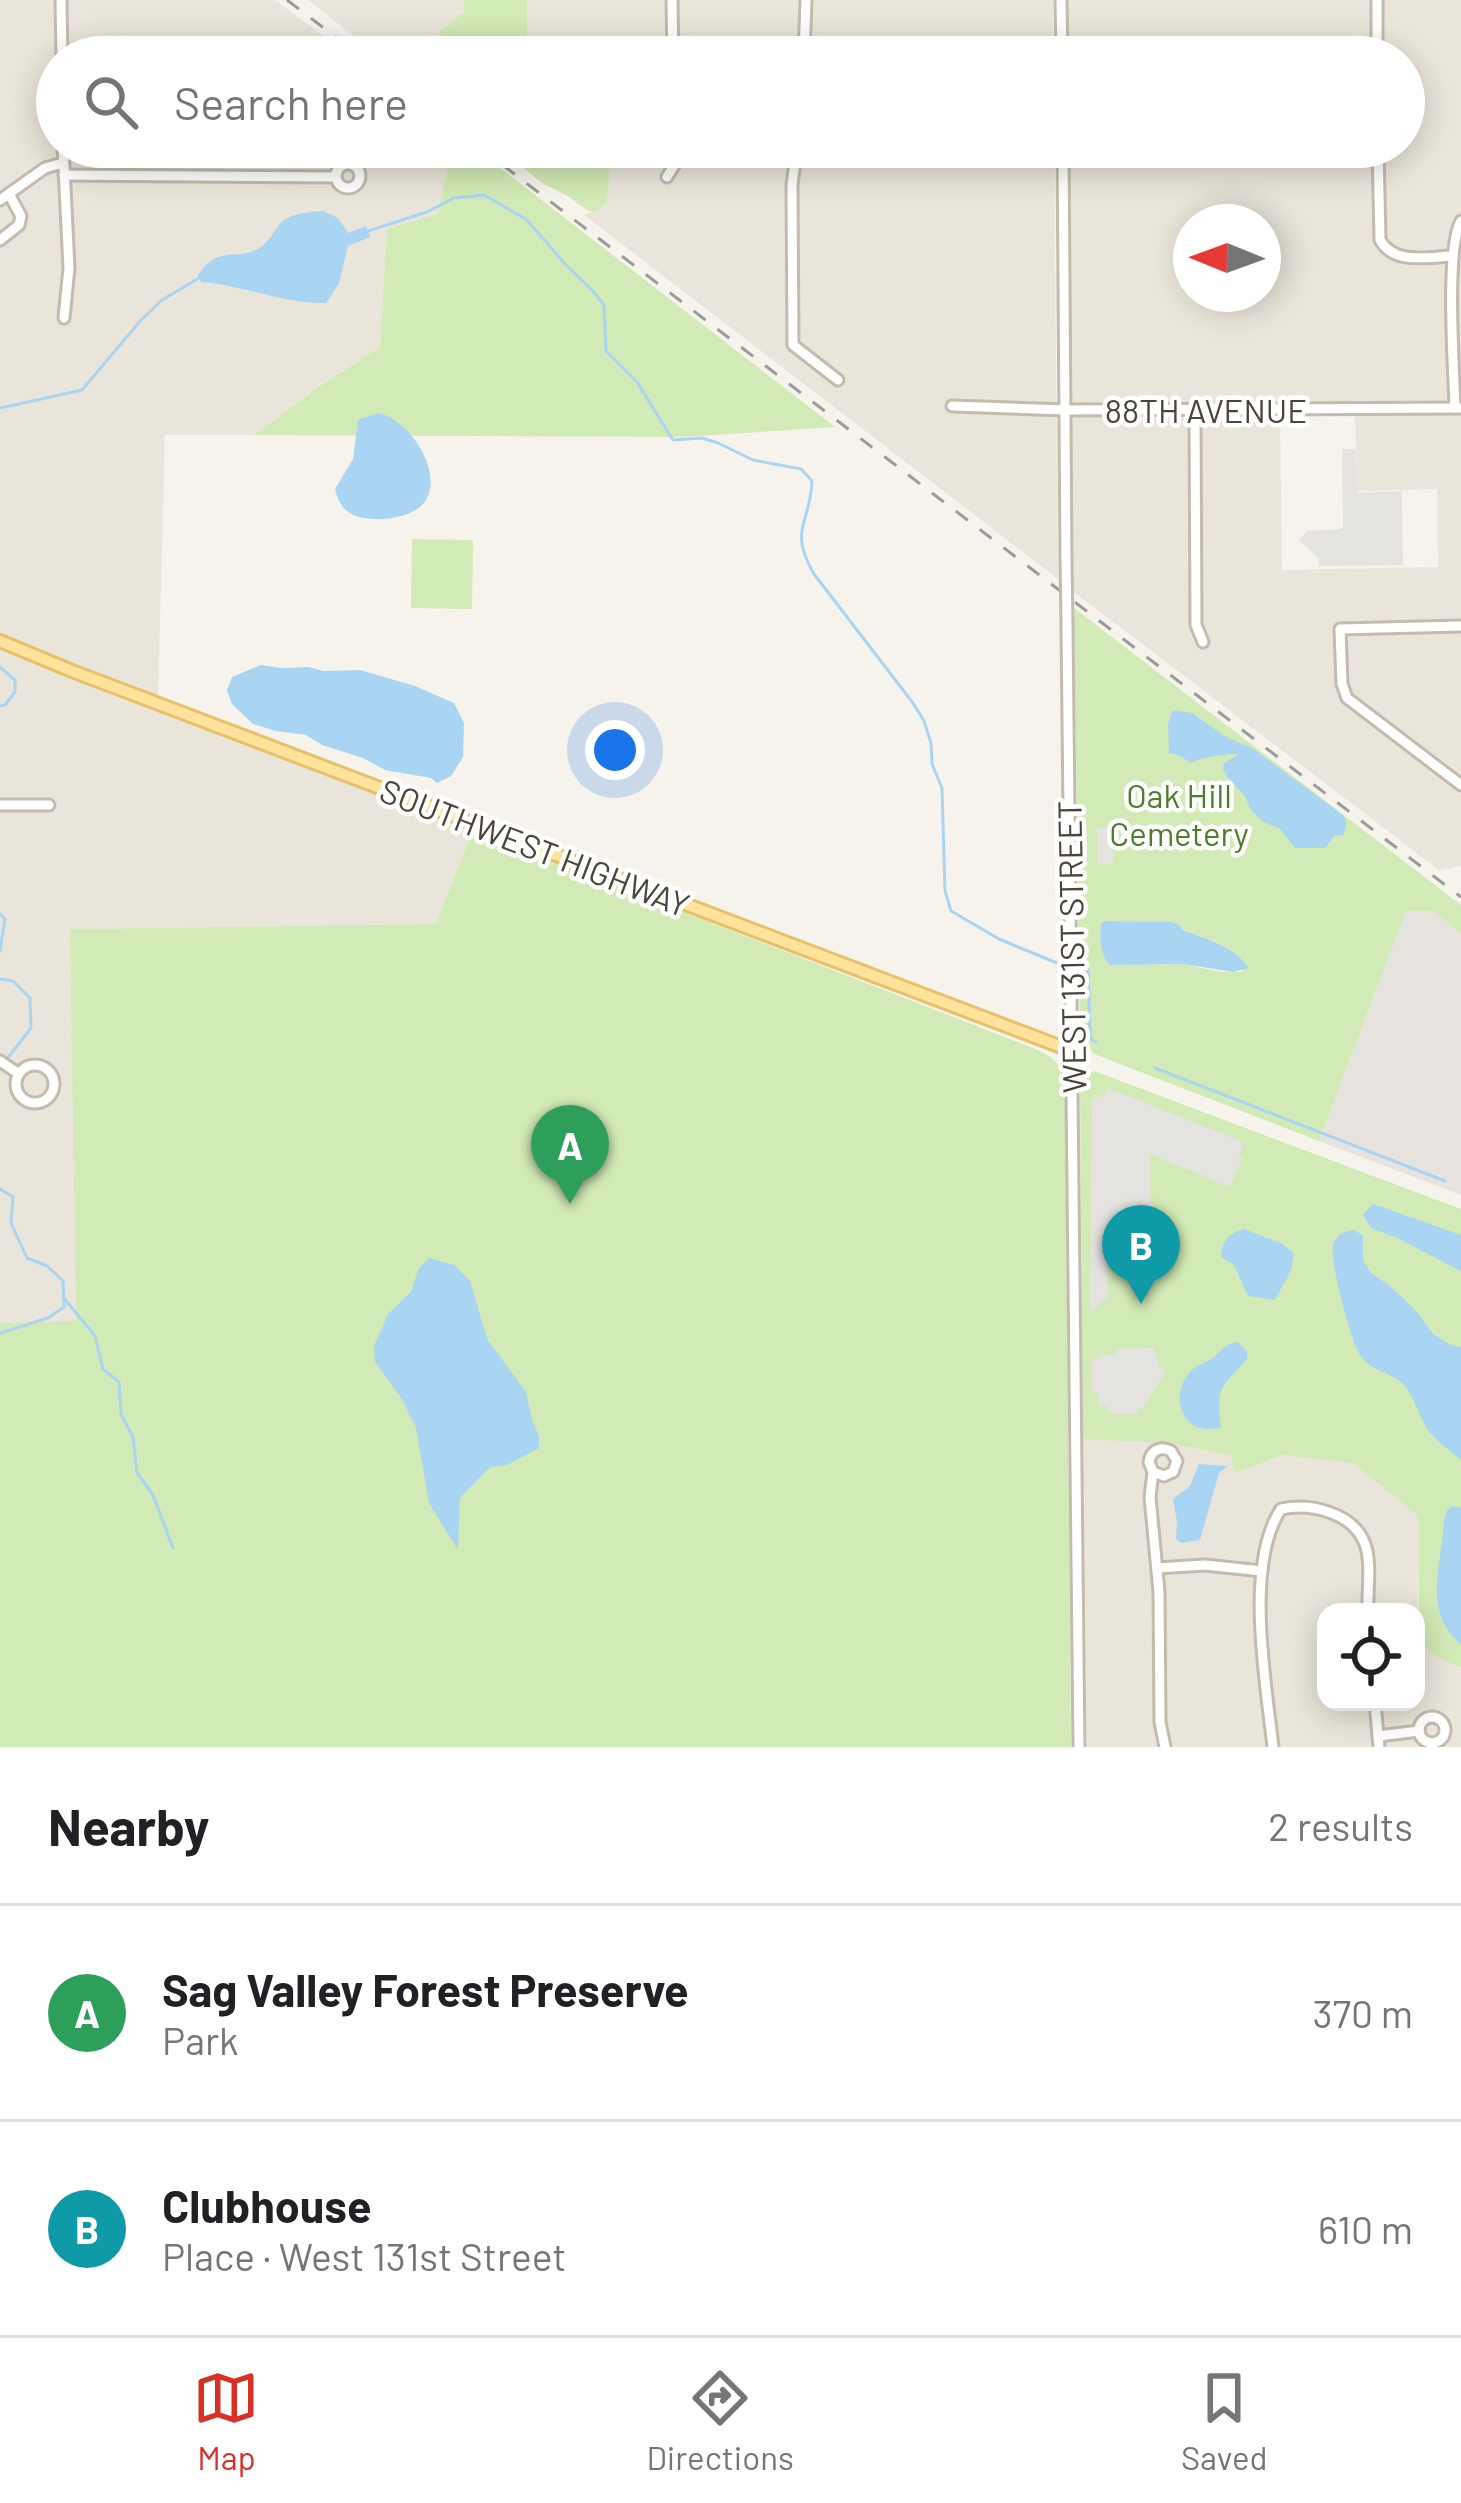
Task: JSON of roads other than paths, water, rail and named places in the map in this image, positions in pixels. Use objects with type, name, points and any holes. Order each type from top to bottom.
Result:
[{"type":"main road","name":"SOUTHWEST HIGHWAY","points":[[0,641],[1072,1052]]},
{"type":"street","points":[[61,0],[62,36]]},
{"type":"street","points":[[672,0],[673,36]]},
{"type":"street","points":[[805,36],[806,0]]},
{"type":"street","points":[[1061,0],[1062,36]]},
{"type":"street","points":[[1377,0],[1377,36]]},
{"type":"street","points":[[0,240],[19,225],[21,216],[3,197],[45,168]]},
{"type":"street","points":[[63,168],[69,268],[64,317]]},
{"type":"street","points":[[667,177],[673,168]]},
{"type":"street","points":[[794,168],[794,345],[838,380]]},
{"type":"street","name":"WEST 131ST STREET","points":[[1063,168],[1079,1747]]},
{"type":"street","points":[[1378,168],[1380,241],[1387,252],[1399,257],[1452,256]]},
{"type":"street","points":[[64,176],[336,177]]},
{"type":"street","points":[[1458,408],[1452,256],[1461,221]]},
{"type":"street","name":"88TH AVENUE","points":[[952,406],[1458,408]]},
{"type":"street","points":[[1195,410],[1196,625],[1203,642]]},
{"type":"street","points":[[1461,626],[1340,629],[1347,698],[1461,785]]},
{"type":"street","points":[[0,805],[49,805]]},
{"type":"street","points":[[7,1066],[45,1068],[52,1078],[51,1093],[44,1101],[28,1102],[18,1093],[7,1066]]},
{"type":"street","points":[[1153,1472],[1150,1497],[1157,1568],[1160,1722],[1166,1747]]},
{"type":"street","points":[[1273,1747],[1262,1651],[1262,1571],[1277,1514],[1286,1508],[1330,1511],[1346,1521],[1362,1537],[1368,1603]]},
{"type":"street","points":[[1157,1568],[1199,1564],[1262,1571]]},
{"type":"street","points":[[1376,1711],[1379,1741],[1419,1731]]},
{"type":"water","points":[[323,211],[338,218],[348,233],[366,226],[370,237],[348,246],[339,283],[326,303],[201,282],[198,275],[212,260],[258,249],[284,220]]},
{"type":"water","points":[[378,413],[413,437],[431,479],[429,492],[417,509],[377,519],[347,511],[335,489],[353,459],[358,420]]},
{"type":"water","points":[[261,665],[360,670],[454,703],[464,723],[463,757],[451,776],[437,783],[385,770],[306,735],[253,724],[232,704],[227,690],[232,677]]},
{"type":"water","points":[[1173,710],[1192,713],[1252,748],[1343,815],[1347,823],[1343,835],[1334,836],[1325,848],[1295,848],[1280,829],[1251,810],[1227,777],[1224,763],[1239,754],[1191,763],[1169,753],[1168,724]]},
{"type":"water","points":[[1104,921],[1172,922],[1228,949],[1249,968],[1233,972],[1183,964],[1110,965],[1101,946]]},
{"type":"water","points":[[1373,1204],[1461,1235],[1461,1271],[1371,1228],[1363,1215]]},
{"type":"water","points":[[1244,1229],[1294,1253],[1275,1300],[1248,1296],[1234,1265],[1221,1257],[1227,1238]]},
{"type":"water","points":[[1355,1230],[1363,1236],[1363,1260],[1371,1273],[1418,1313],[1433,1334],[1461,1347],[1461,1460],[1427,1429],[1403,1384],[1367,1363],[1355,1345],[1333,1245],[1344,1232]]},
{"type":"water","points":[[429,1258],[454,1265],[470,1281],[487,1339],[526,1392],[539,1436],[539,1448],[507,1465],[490,1467],[460,1498],[458,1550],[429,1503],[416,1428],[375,1362],[374,1346],[388,1314],[411,1292],[419,1268]]},
{"type":"water","points":[[1238,1342],[1247,1359],[1222,1388],[1221,1427],[1197,1427],[1183,1414],[1183,1383],[1194,1368]]},
{"type":"water","points":[[1199,1464],[1228,1466],[1219,1473],[1200,1540],[1181,1543],[1176,1539],[1173,1499],[1190,1486]]},
{"type":"water","points":[[1452,1506],[1461,1508],[1461,1645],[1449,1631],[1438,1602],[1444,1521]]},
{"type":"waterway","points":[[368,231],[454,198],[484,195],[526,219],[604,305],[606,351],[637,382],[673,440],[702,438],[753,460],[801,469],[812,481],[801,536],[806,559],[924,721],[942,788],[945,891],[951,911],[999,939],[1057,963]]},
{"type":"waterway","points":[[0,408],[82,390],[141,320],[162,300],[199,278]]},
{"type":"waterway","points":[[0,667],[15,680],[15,692],[0,706]]},
{"type":"waterway","points":[[0,914],[5,919],[0,951]]},
{"type":"waterway","points":[[1084,966],[1091,1039],[1096,1042]]},
{"type":"waterway","points":[[0,979],[13,981],[30,998],[31,1028],[7,1059]]},
{"type":"waterway","points":[[1155,1068],[1445,1181]]},
{"type":"waterway","points":[[0,1189],[13,1197],[11,1223],[27,1258],[47,1266],[63,1281],[64,1307],[48,1318],[0,1333]]},
{"type":"waterway","points":[[63,1297],[95,1336],[103,1369],[119,1382],[121,1414],[133,1437],[137,1473],[153,1495],[173,1548]]},
{"type":"railway","points":[[287,0],[334,36]]},
{"type":"railway","points":[[506,168],[1461,897]]},
{"type":"place","name":"Sag Valley Forest Preserve","points":[[570,1204]]},
{"type":"place","name":"Clubhouse","points":[[1141,1304]]},
{"type":"park label","name":"Oak Hill Cemetery","points":[[1179,814]]}]
